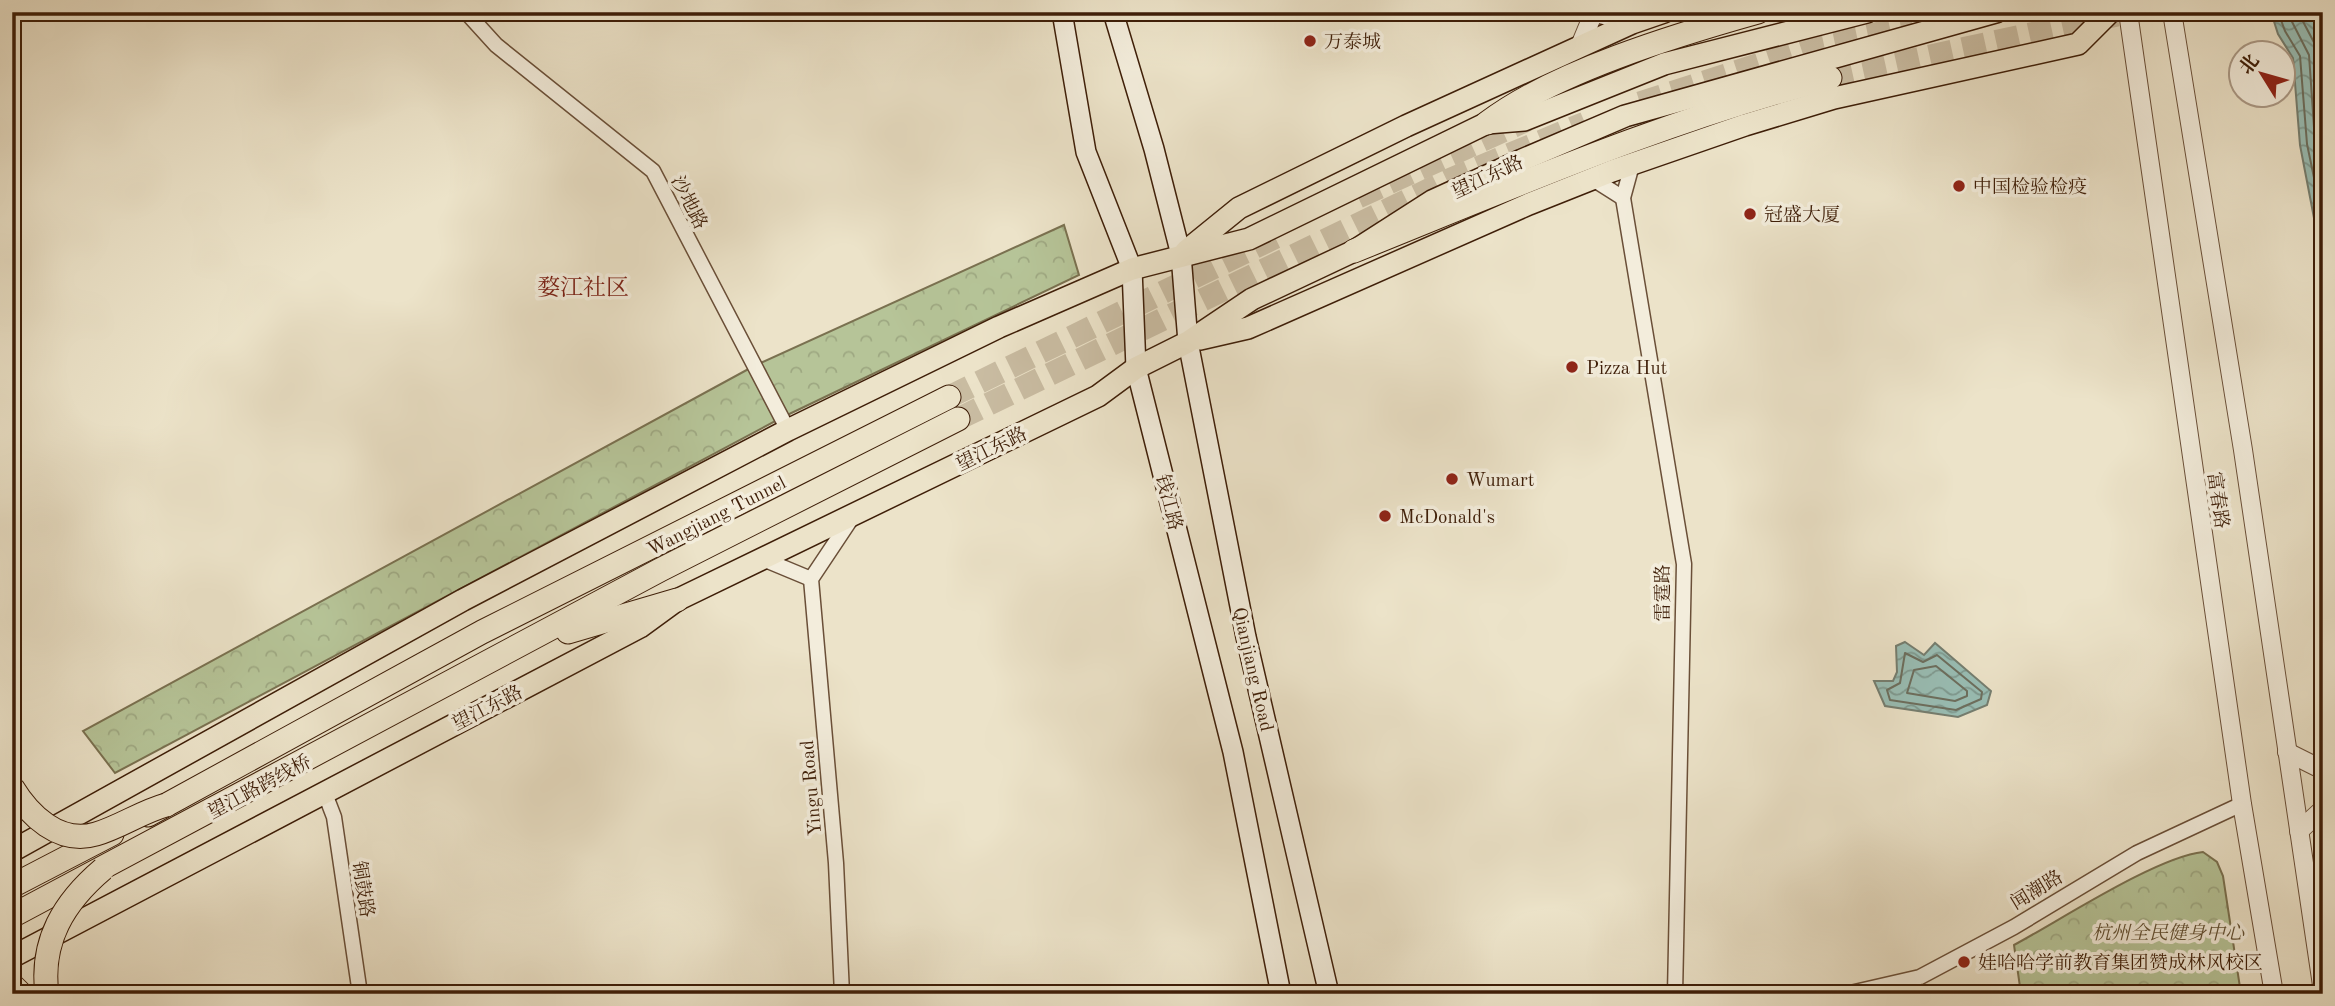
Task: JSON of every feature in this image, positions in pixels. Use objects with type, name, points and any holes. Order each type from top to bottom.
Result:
[{"type":"highway","points":[[1487,123],[1528,95],[1629,55],[1758,12]]},
{"type":"highway","points":[[1354,251],[1608,148],[1694,117],[1830,78]]},
{"type":"highway","name":"Wangjiang Tunnel","points":[[482,632],[949,397]]},
{"type":"highway","name":"Wangjiang Tunnel","points":[[510,652],[660,570],[958,419]]},
{"type":"highway","points":[[510,652],[677,600]]},
{"type":"highway","name":"望江路跨线桥","points":[[12,886],[166,806],[482,632]]},
{"type":"highway","name":"望江路跨线桥","points":[[12,916],[510,652]]},
{"type":"highway","points":[[12,787],[22,803],[43,824],[74,836],[95,835],[140,813],[166,806]]},
{"type":"highway","points":[[47,994],[47,954],[55,926],[79,890],[103,869]]},
{"type":"highway","points":[[12,985],[21,994]]},
{"type":"main road","name":"钱江路","points":[[1062,12],[1086,152],[1132,269],[1136,368],[1233,751],[1282,994]]},
{"type":"main road","points":[[1113,12],[1154,149],[1181,255],[1188,342],[1248,328],[1593,179],[1745,125],[1834,98],[2078,44],[2110,12]]},
{"type":"main road","points":[[1181,255],[1239,208],[1406,126],[1632,23],[1664,12]]},
{"type":"main road","name":"望江东路","points":[[12,850],[463,600],[788,430],[999,327],[1132,269],[1249,239],[1487,123],[1524,120],[1664,64],[1867,12]]},
{"type":"main road","name":"望江东路","points":[[12,957],[640,626],[677,600],[1098,396],[1136,368],[1188,342],[1252,299],[1354,251],[1432,201],[1625,117],[1996,12]]},
{"type":"main road","name":"Qianjiang Road","points":[[1188,342],[1246,637],[1329,994]]},
{"type":"street","name":"沙地路","points":[[466,12],[496,45],[653,172],[788,430]]},
{"type":"street","points":[[1579,48],[1594,12],[1632,23]]},
{"type":"street","name":"富春路","points":[[2128,12],[2242,804],[2274,994]]},
{"type":"street","name":"富春路","points":[[2172,12],[2244,450],[2323,992]]},
{"type":"street","name":"雷霆路","points":[[1632,164],[1623,198],[1684,564],[1675,994]]},
{"type":"street","points":[[1593,179],[1623,198]]},
{"type":"street","points":[[763,559],[811,579],[854,515]]},
{"type":"street","name":"Yingu Road","points":[[811,579],[836,863],[842,994]]},
{"type":"street","points":[[2287,752],[2323,770]]},
{"type":"street","name":"铜鼓路","points":[[324,791],[334,817],[360,994]]},
{"type":"street","name":"闻潮路","points":[[1846,994],[1920,977],[2014,927],[2137,853],[2242,804]]},
{"type":"street","points":[[2298,831],[2323,809]]},
{"type":"green space","points":[[1064,225],[1079,275],[781,418],[115,773],[83,731],[754,366]]},
{"type":"green space","name":"杭州全民健身中心","points":[[2203,852],[2217,862],[2223,876],[2241,994],[2021,994],[2014,945],[2134,877],[2183,856]]},
{"type":"water","points":[[2271,12],[2319,12],[2323,42],[2323,265],[2300,145],[2296,95],[2296,38],[2280,38]]},
{"type":"water","points":[[1905,642],[1924,655],[1935,643],[1991,691],[1987,705],[1958,717],[1885,706],[1874,681],[1893,681],[1897,672],[1896,646]]},
{"type":"tunnel","points":[[1830,78],[2117,15]]},
{"type":"tunnel","points":[[1640,103],[1809,48],[1913,26]]},
{"type":"tunnel","points":[[1358,197],[1527,120]]},
{"type":"tunnel","points":[[958,419],[1451,179],[1585,123]]},
{"type":"tunnel","points":[[949,397],[1280,235]]},
{"type":"place","name":"万泰城","points":[[1310,41]]},
{"type":"place","name":"中国检验检疫","points":[[1959,186]]},
{"type":"place","name":"冠盛大厦","points":[[1750,214]]},
{"type":"place","name":"Pizza Hut","points":[[1572,367]]},
{"type":"place","name":"Wumart","points":[[1452,479]]},
{"type":"place","name":"McDonald's","points":[[1385,516]]},
{"type":"place","name":"娃哈哈学前教育集团赞成林风校区","points":[[1964,962]]},
{"type":"district","name":"婺江社区","points":[[583,287]]}]
